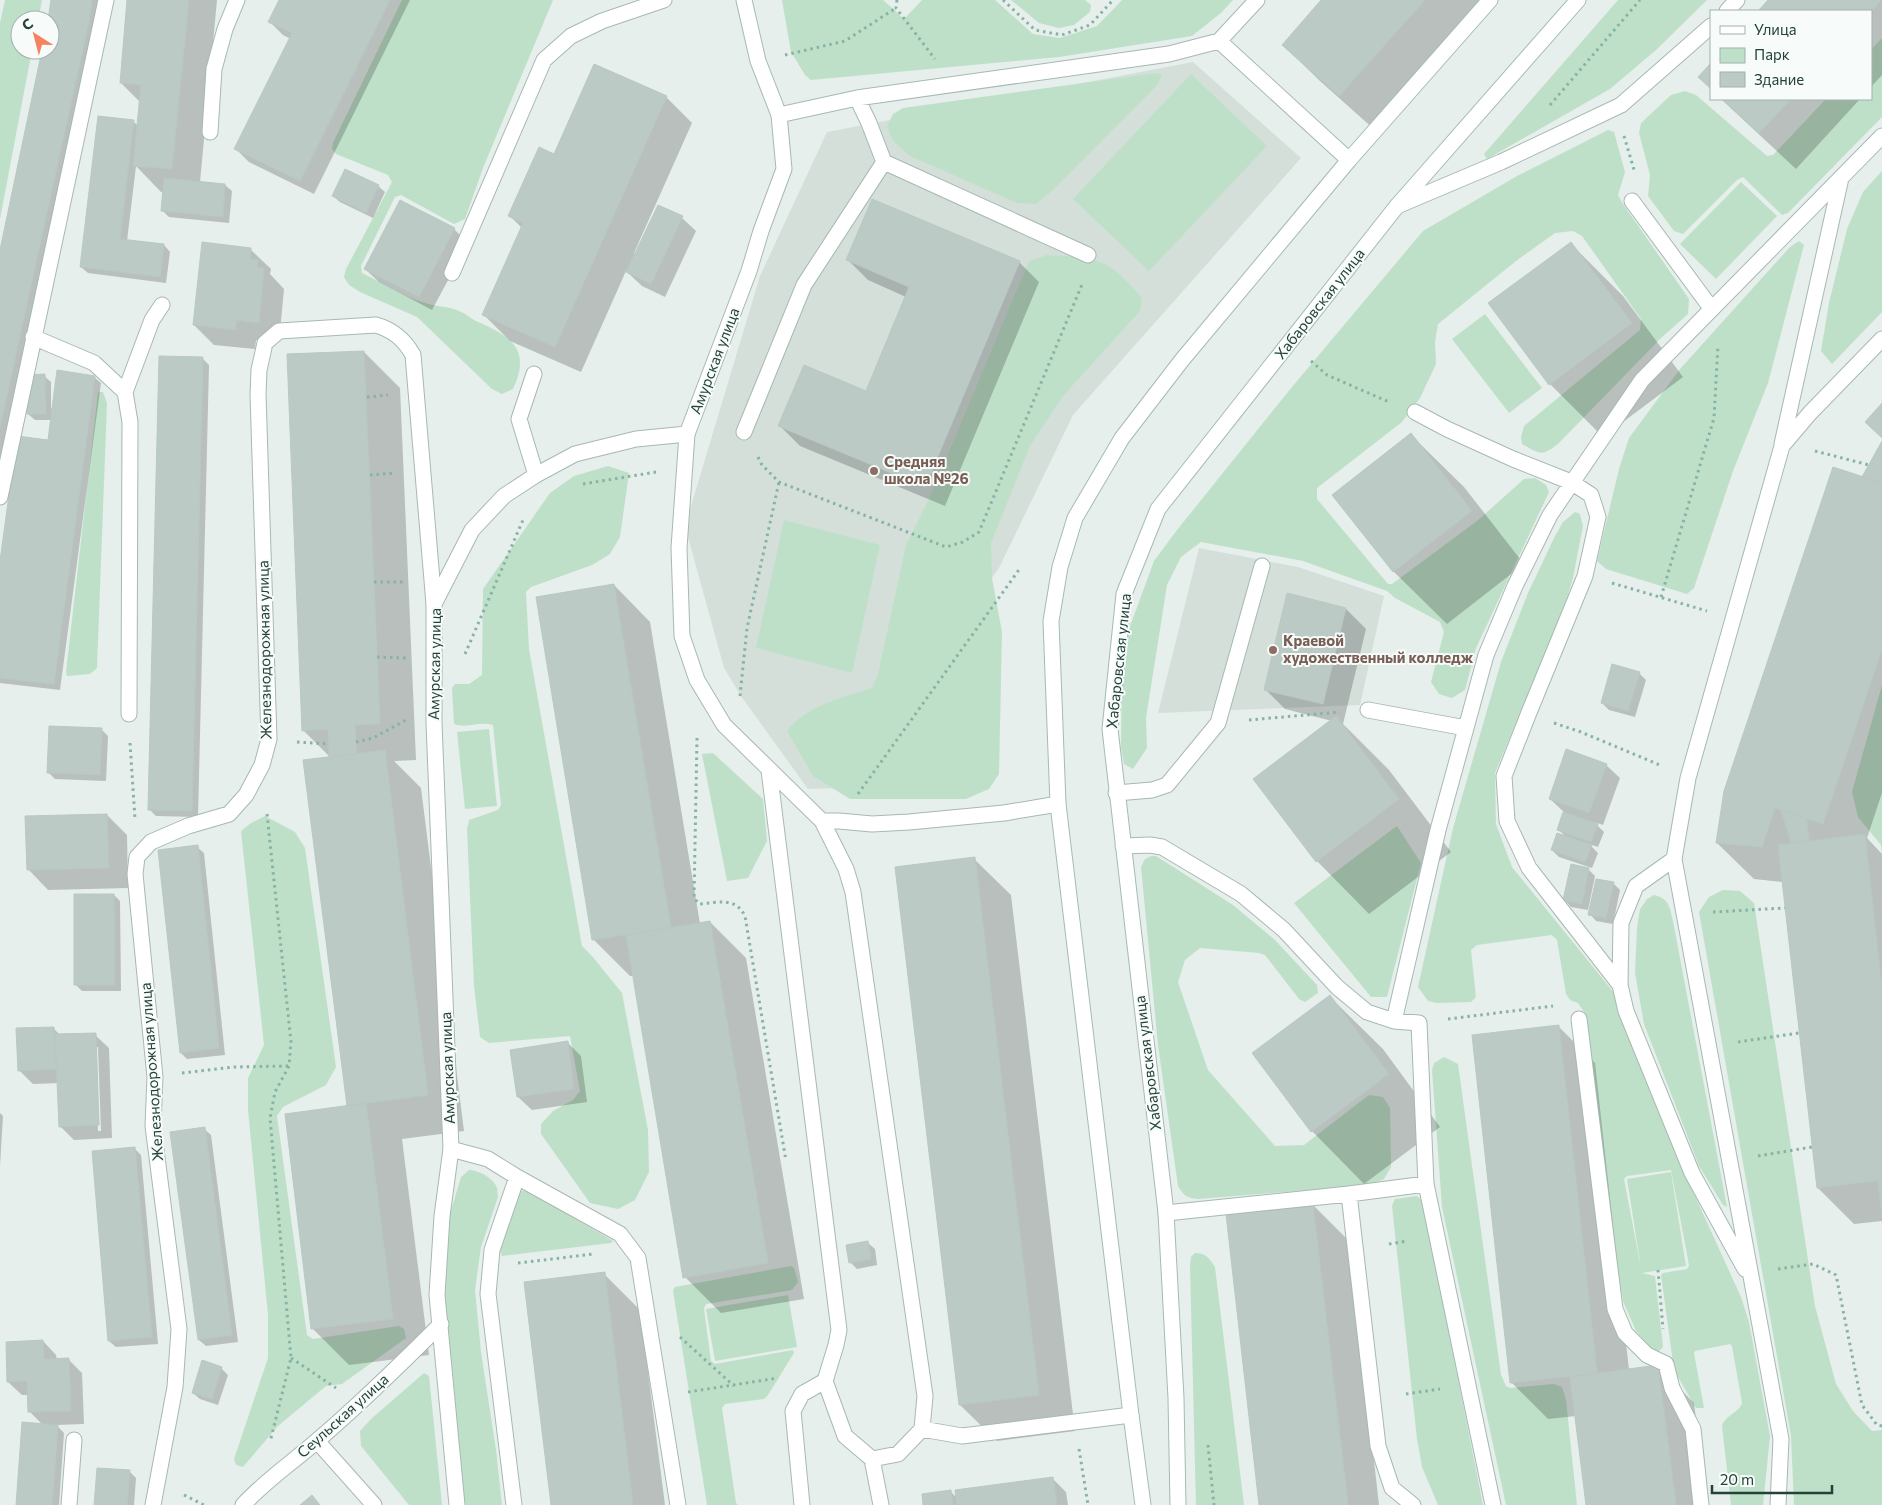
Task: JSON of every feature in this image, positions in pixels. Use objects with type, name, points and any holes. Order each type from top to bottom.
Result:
[{"type":"main road","points":[[0,497],[106,0]]},
{"type":"main road","points":[[210,132],[214,69],[225,29],[237,0]]},
{"type":"main road","points":[[452,273],[544,60],[571,36],[602,21],[664,0]]},
{"type":"main road","name":"Амурская улица","points":[[457,1505],[437,1295],[442,1216],[451,1149],[435,704],[434,604],[472,530],[504,496],[536,475],[575,454],[636,439],[687,434],[749,271],[761,231],[784,169],[779,115],[758,61],[744,0]]},
{"type":"main road","points":[[779,115],[857,98],[1169,54],[1220,41],[1257,0]]},
{"type":"main road","points":[[1144,1505],[1131,1415],[1058,804],[1051,621],[1060,567],[1074,518],[1122,438],[1188,353],[1349,160],[1490,0]]},
{"type":"main road","name":"Хабаровская улица","points":[[1178,1505],[1176,1398],[1166,1212],[1110,729],[1124,594],[1158,509],[1397,206],[1578,0]]},
{"type":"main road","points":[[1728,10],[1737,0]]},
{"type":"main road","points":[[1397,206],[1501,162],[1620,105],[1710,27]]},
{"type":"main road","points":[[1220,41],[1349,160]]},
{"type":"main road","points":[[857,98],[870,123],[884,162],[1088,255]]},
{"type":"main road","points":[[1394,1022],[1438,830],[1486,655],[1508,603],[1550,515],[1642,380],[1882,136]]},
{"type":"main road","points":[[744,432],[804,285],[884,162]]},
{"type":"main road","points":[[1778,1505],[1781,1439],[1674,859],[1688,778],[1782,446],[1841,178]]},
{"type":"main road","points":[[1632,200],[1716,304]]},
{"type":"main road","points":[[129,714],[130,422],[124,392],[152,320],[162,305]]},
{"type":"main road","name":"Железнодорожная улица","points":[[153,1505],[175,1386],[179,1329],[153,1126],[155,1077],[135,874],[137,857],[151,842],[188,826],[229,814],[246,795],[262,766],[269,739],[258,394],[259,370],[265,343],[279,331],[376,325],[388,329],[398,336],[406,343],[413,355],[434,604]]},
{"type":"main road","points":[[33,337],[94,363],[124,392]]},
{"type":"main road","points":[[1782,446],[1810,413],[1882,339]]},
{"type":"main road","points":[[534,374],[520,419],[536,475]]},
{"type":"main road","points":[[1415,412],[1513,459],[1571,482],[1592,495],[1598,517],[1585,576],[1504,776],[1507,820],[1528,868],[1620,985]]},
{"type":"main road","points":[[687,434],[679,548],[682,636],[698,680],[724,725],[822,821],[846,869],[853,892],[924,1396],[922,1429],[898,1454],[872,1459]]},
{"type":"main road","points":[[1116,793],[1152,790],[1167,785],[1218,723],[1262,566]]},
{"type":"main road","points":[[1368,710],[1466,728]]},
{"type":"main road","points":[[769,770],[839,1330],[825,1381],[845,1436],[872,1459],[881,1505]]},
{"type":"main road","points":[[822,821],[872,824],[909,822],[1004,813],[1058,804]]},
{"type":"main road","points":[[1123,846],[1150,845],[1162,847],[1242,894],[1284,930],[1345,994],[1367,1012],[1394,1022],[1419,1023],[1426,1184],[1493,1505]]},
{"type":"main road","points":[[1674,859],[1636,886],[1621,923],[1620,985],[1626,1011],[1692,1173],[1752,1283]]},
{"type":"main road","points":[[1579,1019],[1615,1309],[1624,1333],[1646,1355],[1666,1364],[1672,1388],[1693,1429],[1701,1505]]},
{"type":"main road","points":[[451,1149],[488,1159],[517,1178],[620,1234],[638,1258],[678,1505]]},
{"type":"main road","points":[[514,1505],[488,1294],[492,1250],[517,1178]]},
{"type":"main road","points":[[1166,1212],[1350,1194],[1426,1184]]},
{"type":"main road","points":[[1350,1194],[1378,1446],[1392,1488],[1413,1505]]},
{"type":"main road","name":"Сеульская улица","points":[[243,1505],[258,1488],[317,1441],[359,1404],[441,1324]]},
{"type":"main road","points":[[802,1505],[793,1411],[802,1394],[825,1381]]},
{"type":"main road","points":[[922,1429],[962,1436],[1131,1415]]},
{"type":"main road","points":[[69,1505],[74,1440]]},
{"type":"main road","points":[[317,1441],[374,1505]]},
{"type":"path","points":[[897,0],[896,8],[954,84]]},
{"type":"path","points":[[1002,0],[1035,30],[1062,35],[1090,24],[1113,0]]},
{"type":"path","points":[[1545,111],[1640,0]]},
{"type":"path","points":[[758,61],[845,41],[896,8]]},
{"type":"path","points":[[1624,135],[1636,175]]},
{"type":"path","points":[[744,432],[762,465],[779,482],[946,547],[963,542],[979,532],[1090,264],[1088,255]]},
{"type":"path","points":[[1661,597],[1714,418],[1716,304]]},
{"type":"path","points":[[1327,375],[1370,394]]},
{"type":"path","points":[[1782,446],[1806,449],[1869,465]]},
{"type":"path","points":[[578,485],[684,467]]},
{"type":"path","points":[[724,725],[741,696],[747,628],[779,482]]},
{"type":"path","points":[[462,660],[525,517]]},
{"type":"path","points":[[839,821],[1021,566]]},
{"type":"path","points":[[1623,586],[1693,606]]},
{"type":"path","points":[[356,742],[373,738],[435,704]]},
{"type":"path","points":[[1218,723],[1368,710]]},
{"type":"path","points":[[129,714],[137,857]]},
{"type":"path","points":[[697,730],[694,898],[699,904],[732,902],[741,907],[745,916],[786,1163]]},
{"type":"path","points":[[1581,732],[1640,756]]},
{"type":"path","points":[[258,1488],[291,1358],[270,1118],[275,1092],[289,1066],[291,1042],[262,766]]},
{"type":"path","points":[[1685,914],[1785,908]]},
{"type":"path","points":[[1467,1016],[1567,1005],[1575,1011],[1579,1019]]},
{"type":"path","points":[[1709,1046],[1799,1033]]},
{"type":"path","points":[[155,1077],[234,1067],[289,1066]]},
{"type":"path","points":[[1730,1160],[1812,1147]]},
{"type":"path","points":[[490,1267],[632,1249]]},
{"type":"path","points":[[1813,1264],[1836,1275],[1862,1405],[1877,1425],[1882,1426]]},
{"type":"path","points":[[1658,1270],[1666,1364]]},
{"type":"path","points":[[647,1306],[734,1386]]},
{"type":"path","points":[[291,1358],[359,1404]]},
{"type":"path","points":[[712,1390],[763,1381]]},
{"type":"path","points":[[1078,1446],[1088,1505]]},
{"type":"shaded area","name":"Средняя школа №26","points":[[1193,62],[1301,158],[1073,415],[999,568],[842,788],[808,789],[741,696],[724,668],[685,526],[760,276],[827,132]]},
{"type":"shaded area","name":"Краевой художественный колледж","points":[[1199,548],[1298,567],[1384,596],[1360,705],[1158,713]]},
{"type":"green space","points":[[5,0],[42,0],[40,10],[10,10],[10,60],[30,60],[0,219],[0,23]]},
{"type":"green space","points":[[402,0],[553,0],[483,168],[465,219],[454,224],[401,195],[395,197],[361,266],[362,273],[401,294],[425,303],[461,312],[499,332],[508,339],[519,354],[520,364],[513,389],[502,394],[492,389],[417,317],[360,292],[349,285],[344,277],[346,269],[392,182],[388,175],[336,154],[332,149],[333,143]]},
{"type":"green space","points":[[782,0],[883,0],[902,17],[906,17],[922,0],[995,0],[1033,34],[1060,38],[1097,26],[1122,0],[1233,0],[1221,13],[1192,36],[1059,57],[811,80],[805,75],[791,52]]},
{"type":"green space","points":[[1011,0],[1085,0],[1091,5],[1090,12],[1074,25],[1059,28],[1039,23]]},
{"type":"green space","points":[[1618,0],[1707,0],[1656,50],[1610,89],[1487,159],[1484,154]]},
{"type":"green space","points":[[1882,38],[1882,117],[1788,213],[1782,215],[1743,177],[1737,180],[1683,234],[1674,231],[1648,196],[1650,175],[1639,133],[1641,123],[1671,95],[1685,91],[1696,95],[1767,156],[1773,155],[1825,100],[1872,100],[1872,49]]},
{"type":"green space","points":[[1156,73],[1162,75],[1158,84],[1053,190],[1036,204],[1017,203],[910,156],[893,141],[887,126],[893,114],[903,108]]},
{"type":"green space","points":[[1191,74],[1267,146],[1149,271],[1073,199]]},
{"type":"green space","points":[[1608,130],[1614,132],[1625,172],[1618,195],[1689,299],[1688,314],[1661,338],[1558,444],[1548,451],[1540,453],[1522,444],[1521,437],[1524,426],[1640,330],[1641,319],[1582,236],[1573,231],[1555,233],[1516,261],[1438,324],[1435,342],[1436,364],[1420,398],[1402,422],[1317,488],[1317,499],[1388,584],[1392,584],[1477,521],[1524,479],[1535,478],[1546,485],[1549,492],[1476,648],[1465,690],[1452,698],[1439,694],[1431,682],[1444,632],[1440,622],[1395,598],[1387,591],[1303,561],[1201,542],[1181,557],[1167,585],[1146,718],[1147,748],[1133,769],[1124,764],[1121,747],[1122,657],[1125,640],[1154,561],[1177,530],[1292,387],[1423,231],[1517,176]]},
{"type":"green space","points":[[1882,171],[1882,312],[1832,364],[1821,351],[1829,303],[1847,229],[1863,192]]},
{"type":"green space","points":[[1741,182],[1777,216],[1716,279],[1680,244]]},
{"type":"green space","points":[[1799,241],[1804,245],[1768,383],[1733,471],[1694,588],[1687,594],[1606,569],[1597,561],[1619,469],[1629,438],[1680,369],[1790,247]]},
{"type":"green space","points":[[1047,255],[1084,258],[1105,264],[1120,274],[1142,298],[1140,311],[1063,396],[1030,446],[991,543],[992,578],[1002,632],[999,774],[989,789],[966,799],[850,799],[813,776],[787,731],[795,722],[815,709],[837,699],[872,688],[878,674],[906,545],[931,495],[1029,261]]},
{"type":"green space","points":[[1485,314],[1542,388],[1509,413],[1452,339]]},
{"type":"green space","points":[[98,392],[103,392],[107,403],[97,668],[90,674],[67,676],[66,672]]},
{"type":"green space","points":[[608,466],[629,473],[620,537],[610,554],[592,565],[531,587],[526,592],[529,649],[582,946],[622,993],[648,1130],[649,1172],[635,1200],[618,1209],[590,1203],[541,1134],[541,1124],[553,1111],[573,1100],[580,1091],[570,1036],[489,1043],[480,1037],[474,986],[467,829],[469,820],[498,810],[501,805],[493,725],[463,726],[454,724],[452,688],[455,684],[469,684],[482,675],[483,589],[550,493],[574,476]]},
{"type":"green space","points":[[1575,512],[1580,514],[1583,526],[1573,578],[1564,608],[1495,773],[1496,824],[1512,867],[1615,994],[1685,1174],[1741,1297],[1749,1322],[1770,1436],[1763,1505],[1731,1505],[1722,1426],[1726,1419],[1742,1403],[1732,1346],[1730,1344],[1695,1351],[1694,1353],[1704,1408],[1696,1408],[1674,1370],[1661,1275],[1687,1269],[1689,1265],[1671,1170],[1627,1176],[1624,1179],[1641,1268],[1627,1179],[1671,1172],[1686,1266],[1642,1273],[1655,1276],[1663,1347],[1658,1352],[1654,1351],[1636,1331],[1623,1301],[1584,1012],[1578,1003],[1570,1000],[1566,994],[1557,940],[1552,935],[1477,945],[1471,950],[1476,997],[1471,1002],[1437,1003],[1428,1001],[1418,987],[1453,828],[1501,662],[1528,593],[1555,536],[1563,522]]},
{"type":"green space","points":[[784,520],[880,545],[852,673],[756,648]]},
{"type":"green space","points":[[1882,685],[1882,854],[1881,845],[1858,817],[1852,792]]},
{"type":"green space","points":[[489,729],[497,806],[465,809],[457,732]]},
{"type":"green space","points":[[713,753],[763,799],[767,841],[748,878],[727,881],[702,754]]},
{"type":"green space","points":[[265,816],[295,832],[305,848],[336,1067],[326,1085],[283,1107],[277,1116],[307,1335],[313,1339],[399,1326],[404,1329],[406,1338],[342,1384],[326,1386],[278,1426],[243,1467],[236,1465],[234,1459],[268,1358],[268,1315],[248,1110],[248,1078],[264,1045],[241,831]]},
{"type":"green space","points":[[1397,826],[1421,863],[1387,997],[1371,997],[1294,903]]},
{"type":"green space","points":[[1156,856],[1233,905],[1275,940],[1317,985],[1318,993],[1305,1002],[1299,999],[1265,955],[1200,948],[1185,960],[1178,982],[1208,1070],[1275,1146],[1304,1145],[1369,1095],[1383,1097],[1390,1108],[1391,1167],[1384,1179],[1370,1185],[1198,1199],[1186,1196],[1180,1189],[1178,1186],[1158,1045],[1141,867],[1145,859]]},
{"type":"green space","points":[[1723,890],[1740,891],[1754,903],[1815,1306],[1836,1384],[1853,1411],[1872,1431],[1882,1430],[1882,1505],[1794,1505],[1791,1436],[1699,912],[1709,897]]},
{"type":"green space","points":[[1654,895],[1666,901],[1672,916],[1727,1207],[1723,1205],[1699,1166],[1644,1024],[1635,973],[1637,928],[1640,909],[1647,899]]},
{"type":"green space","points":[[1444,1057],[1458,1064],[1501,1375],[1506,1386],[1510,1388],[1554,1384],[1562,1387],[1566,1400],[1577,1505],[1506,1505],[1442,1207],[1432,1070],[1434,1063]]},
{"type":"green space","points":[[469,1170],[481,1173],[493,1181],[498,1197],[481,1247],[475,1290],[481,1352],[496,1450],[502,1505],[462,1505],[454,1386],[444,1296],[445,1231],[461,1177]]},
{"type":"green space","points":[[520,1191],[528,1191],[613,1241],[611,1243],[502,1256],[499,1248]]},
{"type":"green space","points":[[1417,1196],[1423,1201],[1483,1505],[1438,1505],[1422,1467],[1417,1439],[1392,1206],[1395,1199]]},
{"type":"green space","points":[[1195,1253],[1207,1257],[1215,1267],[1244,1505],[1196,1505],[1190,1266],[1191,1257]]},
{"type":"green space","points":[[791,1266],[794,1268],[798,1282],[792,1290],[706,1304],[704,1308],[711,1361],[715,1364],[793,1350],[794,1353],[764,1399],[725,1404],[722,1408],[736,1503],[738,1505],[707,1505],[673,1291],[675,1287]]},
{"type":"green space","points":[[788,1295],[797,1347],[715,1361],[706,1309]]},
{"type":"green space","points":[[424,1373],[429,1376],[442,1505],[409,1505],[361,1446],[360,1431],[371,1419]]},
{"type":"building","points":[[51,0],[92,0],[0,427],[0,250],[40,60],[60,60],[60,10],[50,10]]},
{"type":"building","points":[[127,0],[189,0],[172,169],[133,166],[141,85],[120,83]]},
{"type":"building","points":[[279,0],[390,0],[300,181],[234,149],[292,33],[268,22]]},
{"type":"building","points":[[1321,0],[1425,0],[1339,96],[1282,45]]},
{"type":"building","points":[[1768,0],[1881,0],[1872,11],[1759,10]]},
{"type":"building","points":[[594,64],[667,96],[555,347],[482,315],[523,223],[508,216],[539,147],[554,154]]},
{"type":"building","points":[[1710,64],[1710,88],[1698,77]]},
{"type":"building","points":[[1723,100],[1790,100],[1759,133]]},
{"type":"building","points":[[98,116],[134,120],[120,239],[164,244],[160,277],[80,267]]},
{"type":"building","points":[[345,169],[379,185],[366,213],[332,196]]},
{"type":"building","points":[[164,178],[225,184],[223,217],[161,211]]},
{"type":"building","points":[[872,199],[1020,261],[925,487],[778,426],[804,365],[866,391],[909,287],[846,260]]},
{"type":"building","points":[[400,200],[455,228],[419,297],[364,269]]},
{"type":"building","points":[[658,205],[683,216],[651,284],[626,272]]},
{"type":"building","points":[[202,242],[251,248],[250,259],[258,260],[257,267],[264,268],[259,323],[236,320],[236,330],[193,325]]},
{"type":"building","points":[[1571,242],[1632,323],[1549,385],[1488,303]]},
{"type":"building","points":[[364,351],[380,724],[355,725],[357,754],[329,757],[328,729],[302,731],[287,354]]},
{"type":"building","points":[[159,356],[203,357],[192,811],[148,810]]},
{"type":"building","points":[[57,370],[95,376],[54,684],[0,678],[0,561],[17,436],[48,440]]},
{"type":"building","points":[[45,374],[46,414],[27,414],[26,375]]},
{"type":"building","points":[[1882,403],[1882,438],[1865,422]]},
{"type":"building","points":[[1411,433],[1472,511],[1393,572],[1332,495]]},
{"type":"building","points":[[1882,441],[1882,483],[1862,477]]},
{"type":"building","points":[[1833,467],[1882,483],[1882,649],[1823,824],[1775,808],[1762,847],[1716,843],[1724,791]]},
{"type":"building","points":[[614,584],[671,928],[592,940],[536,597]]},
{"type":"building","points":[[1287,593],[1346,608],[1323,704],[1264,690]]},
{"type":"building","points":[[1612,664],[1640,672],[1628,711],[1601,703]]},
{"type":"building","points":[[1336,716],[1399,799],[1316,862],[1253,779]]},
{"type":"building","points":[[49,726],[102,728],[100,775],[47,773]]},
{"type":"building","points":[[1566,749],[1607,764],[1589,813],[1549,799]]},
{"type":"building","points":[[385,750],[428,1095],[347,1106],[303,760]]},
{"type":"building","points":[[1781,810],[1807,819],[1809,841],[1791,843]]},
{"type":"building","points":[[1563,812],[1598,824],[1591,842],[1557,830]]},
{"type":"building","points":[[107,814],[109,868],[27,870],[25,816]]},
{"type":"building","points":[[1557,833],[1592,845],[1585,862],[1551,850]]},
{"type":"building","points":[[1865,834],[1882,989],[1882,1180],[1817,1188],[1778,845]]},
{"type":"building","points":[[198,845],[219,1048],[180,1053],[158,850]]},
{"type":"building","points":[[975,857],[1039,1395],[959,1405],[895,867]]},
{"type":"building","points":[[1571,864],[1589,868],[1582,904],[1563,900]]},
{"type":"building","points":[[1596,879],[1614,882],[1606,918],[1588,915]]},
{"type":"building","points":[[74,894],[114,894],[115,985],[74,985]]},
{"type":"building","points":[[710,921],[768,1263],[683,1278],[626,935]]},
{"type":"building","points":[[1330,995],[1389,1074],[1311,1132],[1252,1053]]},
{"type":"building","points":[[1559,1025],[1597,1373],[1510,1383],[1472,1035]]},
{"type":"building","points":[[54,1027],[56,1069],[18,1071],[16,1028]]},
{"type":"building","points":[[96,1033],[99,1125],[59,1127],[55,1034]]},
{"type":"building","points":[[568,1041],[574,1089],[517,1097],[510,1050]]},
{"type":"building","points":[[366,1103],[393,1319],[311,1329],[285,1114]]},
{"type":"building","points":[[205,1127],[232,1335],[198,1340],[170,1132]]},
{"type":"building","points":[[135,1147],[152,1337],[108,1341],[92,1151]]},
{"type":"building","points":[[1882,1180],[1882,1218],[1878,1181]]},
{"type":"building","points":[[1313,1204],[1348,1505],[1259,1505],[1226,1214]]},
{"type":"building","points":[[868,1241],[871,1259],[849,1263],[846,1245]]},
{"type":"building","points":[[605,1272],[633,1505],[551,1505],[524,1282]]},
{"type":"building","points":[[43,1340],[44,1359],[69,1358],[71,1411],[28,1412],[27,1381],[7,1382],[6,1342]]},
{"type":"building","points":[[202,1360],[222,1367],[212,1399],[192,1393]]},
{"type":"building","points":[[1658,1365],[1676,1505],[1586,1505],[1570,1377]]},
{"type":"building","points":[[22,1422],[58,1425],[52,1505],[16,1505]]},
{"type":"building","points":[[97,1468],[130,1470],[127,1505],[94,1505]]},
{"type":"building","points":[[1053,1477],[1057,1505],[957,1505],[955,1490]]},
{"type":"building","points":[[951,1490],[953,1505],[923,1505],[922,1494]]},
{"type":"building","points":[[312,1495],[320,1505],[300,1505]]},
{"type":"place","name":"Средняя школа №26","points":[[874,471]]},
{"type":"place","name":"Краевой художественный колледж","points":[[1273,650]]}]
